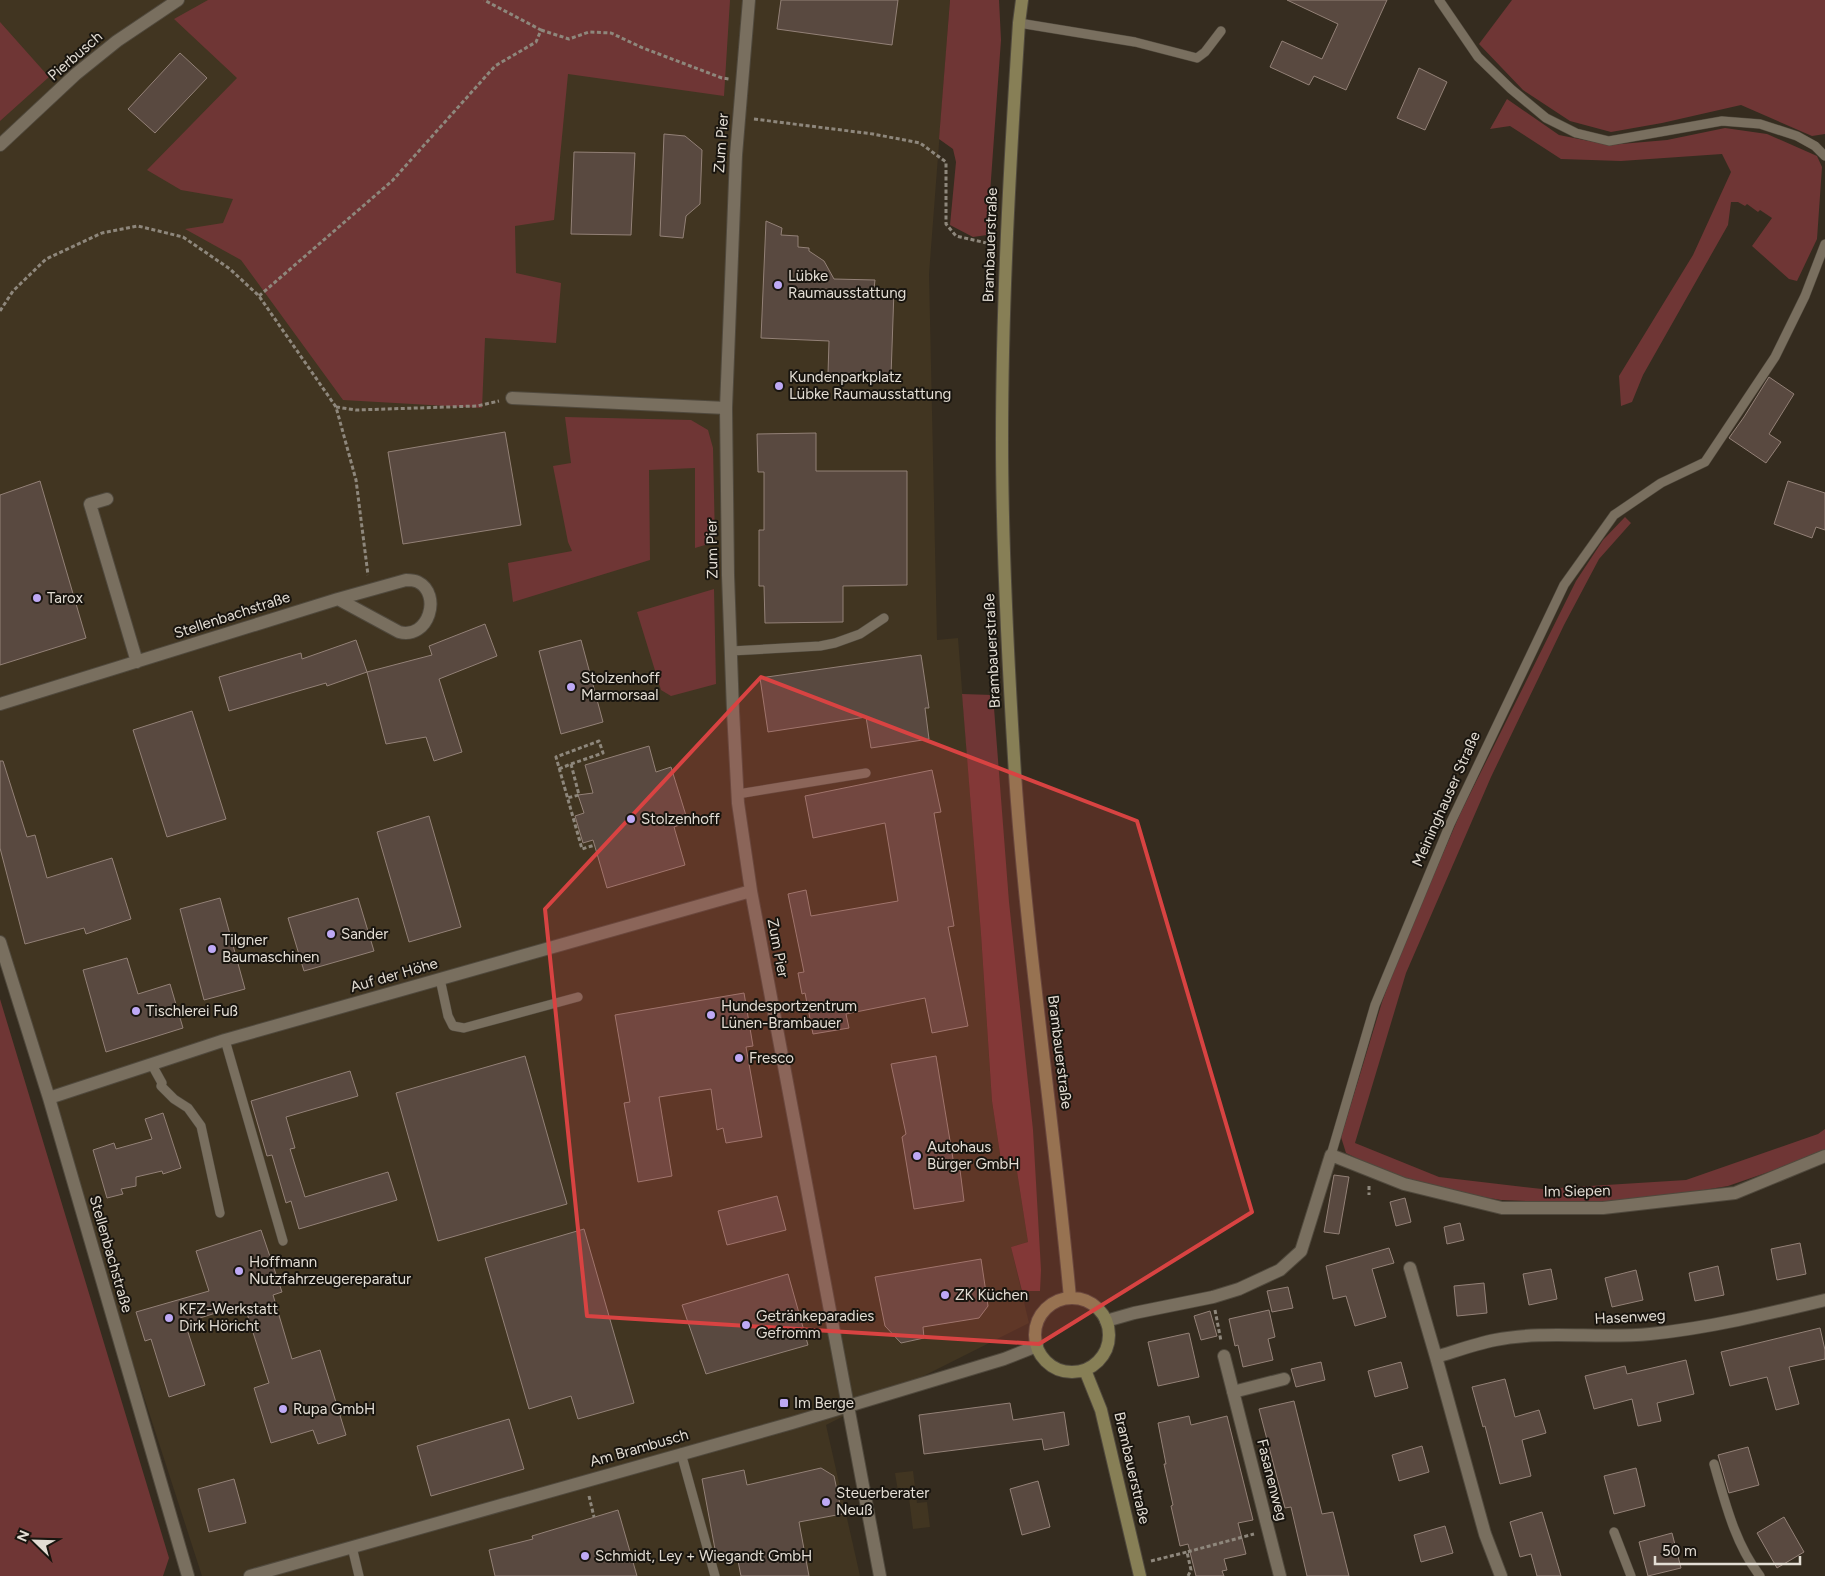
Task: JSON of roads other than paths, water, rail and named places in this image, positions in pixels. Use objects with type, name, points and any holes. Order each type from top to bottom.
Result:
[{"type":"main road","name":"Brambauerstraße","points":[[1022,0],[1009,170],[1006,247],[1002,450],[1005,564],[1015,776],[1036,994],[1056,1158],[1070,1298]]},
{"type":"main road","points":[[1070,1298],[1079,1299],[1095,1306],[1106,1321],[1109,1332],[1108,1344],[1103,1355],[1095,1364],[1085,1370],[1065,1372],[1056,1368],[1047,1363],[1036,1346],[1037,1324],[1042,1314],[1049,1306],[1059,1301],[1070,1298]]},
{"type":"main road","name":"Brambauerstraße","points":[[1085,1370],[1101,1410],[1139,1570]]},
{"type":"street","name":"Pierbusch","points":[[0,145],[83,69],[117,41],[178,0]]},
{"type":"street","name":"Zum Pier","points":[[749,0],[738,117],[726,408],[731,651],[738,794],[751,891],[880,1576]]},
{"type":"street","points":[[512,398],[726,408]]},
{"type":"street","points":[[107,499],[90,504],[137,662]]},
{"type":"street","name":"Stellenbachstraße","points":[[0,704],[338,599],[406,580],[417,582],[426,589],[430,607],[428,617],[423,625],[415,632],[406,634],[338,599]]},
{"type":"street","name":"Auf der Höhe","points":[[49,1098],[225,1040],[751,891]]},
{"type":"street","name":"Stellenbachstraße","points":[[0,942],[49,1098],[188,1576]]},
{"type":"street","name":"Im Siepen","points":[[1331,1155],[1404,1184],[1502,1208],[1603,1208],[1735,1193],[1825,1156]]},
{"type":"street","name":"Meininghauser Straße","points":[[1106,1321],[1134,1313],[1213,1297],[1239,1289],[1280,1270],[1302,1251],[1331,1155]]},
{"type":"street","points":[[1410,1268],[1485,1534],[1501,1576]]},
{"type":"street","name":"Hasenweg","points":[[1436,1357],[1495,1340],[1542,1336],[1649,1334],[1700,1327],[1825,1300]]},
{"type":"street","name":"Am Brambusch","points":[[250,1576],[792,1423],[1004,1359],[1036,1346]]},
{"type":"street","name":"Fasanenweg","points":[[1224,1356],[1280,1576]]},
{"type":"street","points":[[1233,1392],[1284,1378]]},
{"type":"lane","points":[[1439,0],[1478,57],[1485,64],[1546,118],[1576,133],[1609,141],[1722,121],[1760,124],[1797,136],[1815,146],[1825,156]]},
{"type":"lane","points":[[1019,23],[1135,42],[1197,58],[1205,52],[1221,31]]},
{"type":"lane","name":"Meininghauser Straße","points":[[1331,1155],[1375,1006],[1446,833],[1564,585],[1614,515],[1661,483],[1704,462],[1775,357],[1805,296],[1825,244]]},
{"type":"lane","points":[[731,651],[820,646],[835,643],[860,634],[884,618]]},
{"type":"lane","points":[[738,794],[866,773]]},
{"type":"lane","points":[[440,979],[448,1016],[453,1026],[464,1028],[578,997]]},
{"type":"lane","points":[[225,1040],[283,1241]]},
{"type":"lane","points":[[152,1065],[162,1083],[161,1086],[174,1099],[188,1108],[201,1126],[220,1213]]},
{"type":"lane","points":[[681,1453],[715,1576]]},
{"type":"lane","points":[[1714,1464],[1732,1523],[1754,1568],[1760,1576]]},
{"type":"lane","points":[[1614,1532],[1631,1576]]},
{"type":"lane","points":[[352,1547],[359,1576]]},
{"type":"place","name":"Lübke Raumausstattung","points":[[778,285]]},
{"type":"place","name":"Kundenparkplatz Lübke Raumausstattung","points":[[779,386]]},
{"type":"place","name":"Tarox","points":[[37,598]]},
{"type":"place","name":"Stolzenhoff Marmorsaal","points":[[571,687]]},
{"type":"place","name":"Stolzenhoff","points":[[631,819]]},
{"type":"place","name":"Sander","points":[[331,934]]},
{"type":"place","name":"Tilgner Baumaschinen","points":[[212,949]]},
{"type":"place","name":"Tischlerei Fuß","points":[[136,1011]]},
{"type":"place","name":"Hundesportzentrum Lünen-Brambauer","points":[[711,1015]]},
{"type":"place","name":"Fresco","points":[[739,1058]]},
{"type":"place","name":"Autohaus Bürger GmbH","points":[[917,1156]]},
{"type":"place","name":"Hoffmann Nutzfahrzeugereparatur","points":[[239,1271]]},
{"type":"place","name":"ZK Küchen","points":[[945,1295]]},
{"type":"place","name":"KFZ-Werkstatt Dirk Höricht","points":[[169,1318]]},
{"type":"place","name":"Getränkeparadies Gefromm","points":[[746,1325]]},
{"type":"place","name":"Im Berge","points":[[784,1403]]},
{"type":"place","name":"Rupa GmbH","points":[[283,1409]]},
{"type":"place","name":"Steuerberater Neuß","points":[[826,1502]]},
{"type":"place","name":"Schmidt, Ley + Wiegandt GmbH","points":[[585,1556]]}]
